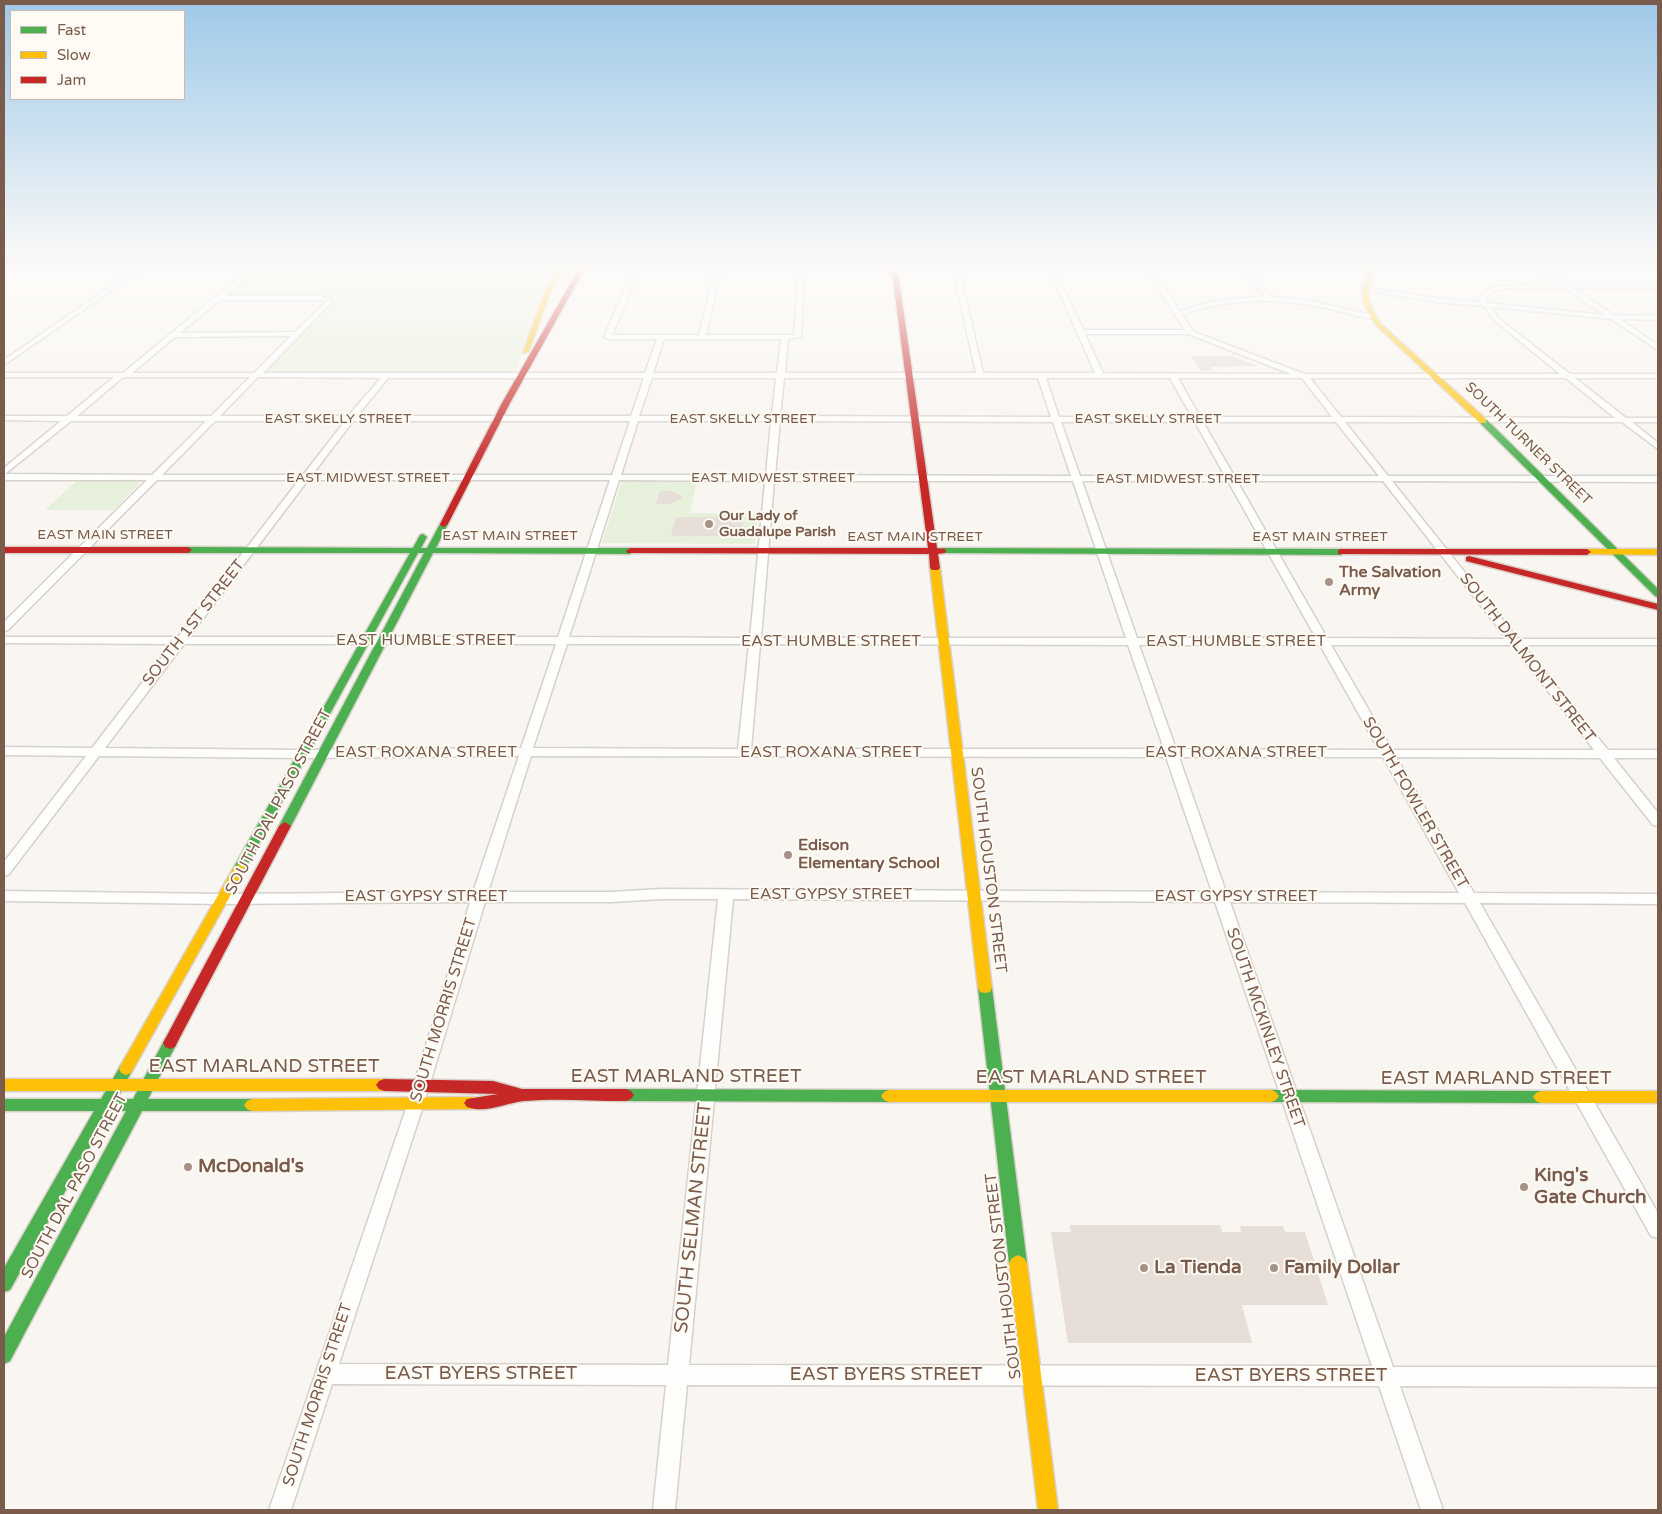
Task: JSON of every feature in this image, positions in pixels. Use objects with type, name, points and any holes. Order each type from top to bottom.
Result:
[{"type":"main road","name":"SOUTH DAL PASO STREET","points":[[518,375],[532,336]]},
{"type":"main road","name":"SOUTH DAL PASO STREET","points":[[4,1355],[383,642],[468,478],[494,419],[542,336]]},
{"type":"main road","name":"SOUTH HOUSTON STREET","points":[[903,336],[924,478],[1048,1510]]},
{"type":"main road","name":"SOUTH TURNER STREET","points":[[1390,336],[1482,420],[1658,594]]},
{"type":"main road","name":"SOUTH DAL PASO STREET","points":[[442,502],[455,478],[494,419]]},
{"type":"main road","name":"SOUTH DAL PASO STREET","points":[[4,1284],[222,899],[428,526]]},
{"type":"main road","name":"EAST MAIN STREET","points":[[4,550],[1658,552]]},
{"type":"main road","points":[[1444,553],[1658,607]]},
{"type":"main road","name":"EAST MARLAND STREET","points":[[4,1084],[421,1085],[493,1087],[524,1095]]},
{"type":"main road","name":"EAST MARLAND STREET","points":[[4,1105],[487,1103],[524,1095],[1658,1097]]},
{"type":"street","points":[[4,364],[44,336]]},
{"type":"street","points":[[4,472],[69,418],[175,336]]},
{"type":"street","points":[[4,628],[296,336]]},
{"type":"street","points":[[609,336],[797,336]]},
{"type":"street","points":[[971,336],[980,376]]},
{"type":"street","points":[[1082,336],[1100,375]]},
{"type":"street","points":[[1199,336],[1304,376]]},
{"type":"street","points":[[1516,336],[1658,447]]},
{"type":"street","points":[[1639,336],[1658,348]]},
{"type":"street","name":"SOUTH MORRIS STREET","points":[[280,1510],[416,1103],[479,897],[661,337]]},
{"type":"street","points":[[744,753],[756,642],[761,552],[785,337]]},
{"type":"street","points":[[4,375],[256,377],[518,375],[1658,376]]},
{"type":"street","name":"SOUTH MCKINLEY STREET","points":[[1041,375],[1432,1510]]},
{"type":"street","name":"SOUTH FOWLER STREET","points":[[1172,375],[1658,1230]]},
{"type":"street","name":"SOUTH 1ST STREET","points":[[4,871],[385,376]]},
{"type":"street","name":"SOUTH DALMONT STREET","points":[[1304,376],[1658,822]]},
{"type":"street","name":"EAST SKELLY STREET","points":[[4,418],[1658,420]]},
{"type":"street","name":"EAST MIDWEST STREET","points":[[4,477],[1658,479]]},
{"type":"street","name":"EAST HUMBLE STREET","points":[[4,640],[365,642],[1658,642]]},
{"type":"street","name":"EAST ROXANA STREET","points":[[4,751],[302,754],[526,752],[1658,754]]},
{"type":"street","name":"EAST GYPSY STREET","points":[[4,896],[222,899],[611,898],[662,894],[1658,899]]},
{"type":"street","name":"SOUTH SELMAN STREET","points":[[664,1510],[726,895]]},
{"type":"street","name":"EAST BYERS STREET","points":[[324,1374],[1658,1377]]},
{"type":"green space","points":[[295,336],[530,336],[514,375],[256,377]]},
{"type":"green space","points":[[78,480],[142,480],[114,510],[45,510]]},
{"type":"green space","points":[[622,481],[697,481],[690,513],[758,514],[755,544],[602,543]]},
{"type":"building","points":[[1191,356],[1232,356],[1258,366],[1211,367],[1213,371],[1200,371]]},
{"type":"building","points":[[660,491],[672,491],[684,498],[669,504],[656,504]]},
{"type":"building","name":"Our Lady of Guadalupe Parish","points":[[676,517],[744,517],[741,536],[671,536]]},
{"type":"building","name":"La Tienda","points":[[1070,1225],[1220,1225],[1222,1232],[1241,1232],[1240,1226],[1283,1226],[1285,1232],[1305,1232],[1328,1305],[1242,1305],[1252,1343],[1068,1343],[1051,1232],[1071,1232]]},
{"type":"traffic: fast","points":[[1483,421],[1658,594]]},
{"type":"traffic: fast","points":[[285,826],[444,524]]},
{"type":"traffic: fast","points":[[239,869],[423,537]]},
{"type":"traffic: fast","points":[[188,550],[630,551]]},
{"type":"traffic: fast","points":[[942,551],[1341,552]]},
{"type":"traffic: fast","points":[[985,988],[1018,1263]]},
{"type":"traffic: fast","points":[[4,1355],[170,1043]]},
{"type":"traffic: fast","points":[[4,1284],[126,1069]]},
{"type":"traffic: fast","points":[[626,1095],[889,1096]]},
{"type":"traffic: fast","points":[[1271,1096],[1541,1097]]},
{"type":"traffic: fast","points":[[4,1105],[252,1105]]},
{"type":"traffic: slow","points":[[525,352],[531,336]]},
{"type":"traffic: slow","points":[[1391,336],[1483,421]]},
{"type":"traffic: slow","points":[[1587,552],[1658,552]]},
{"type":"traffic: slow","points":[[935,568],[985,988]]},
{"type":"traffic: slow","points":[[126,1069],[239,869]]},
{"type":"traffic: slow","points":[[4,1085],[384,1085]]},
{"type":"traffic: slow","points":[[889,1096],[1271,1096]]},
{"type":"traffic: slow","points":[[1541,1097],[1658,1097]]},
{"type":"traffic: slow","points":[[252,1105],[472,1103]]},
{"type":"traffic: slow","points":[[1018,1263],[1048,1510]]},
{"type":"traffic: jam","points":[[444,524],[506,403],[544,336]]},
{"type":"traffic: jam","points":[[904,336],[935,568]]},
{"type":"traffic: jam","points":[[4,550],[188,550]]},
{"type":"traffic: jam","points":[[630,551],[942,551]]},
{"type":"traffic: jam","points":[[1341,552],[1587,552]]},
{"type":"traffic: jam","points":[[1469,559],[1658,607]]},
{"type":"traffic: jam","points":[[170,1043],[285,826]]},
{"type":"traffic: jam","points":[[384,1085],[493,1087],[518,1094]]},
{"type":"traffic: jam","points":[[472,1103],[487,1103],[523,1095],[626,1095]]},
{"type":"place","name":"Our Lady of Guadalupe Parish","points":[[709,524]]},
{"type":"place","name":"The Salvation Army","points":[[1329,582]]},
{"type":"place","name":"Edison Elementary School","points":[[788,855]]},
{"type":"place","name":"McDonald's","points":[[188,1167]]},
{"type":"place","name":"King's Gate Church","points":[[1524,1187]]},
{"type":"place","name":"La Tienda","points":[[1144,1268]]},
{"type":"place","name":"Family Dollar","points":[[1274,1268]]}]
